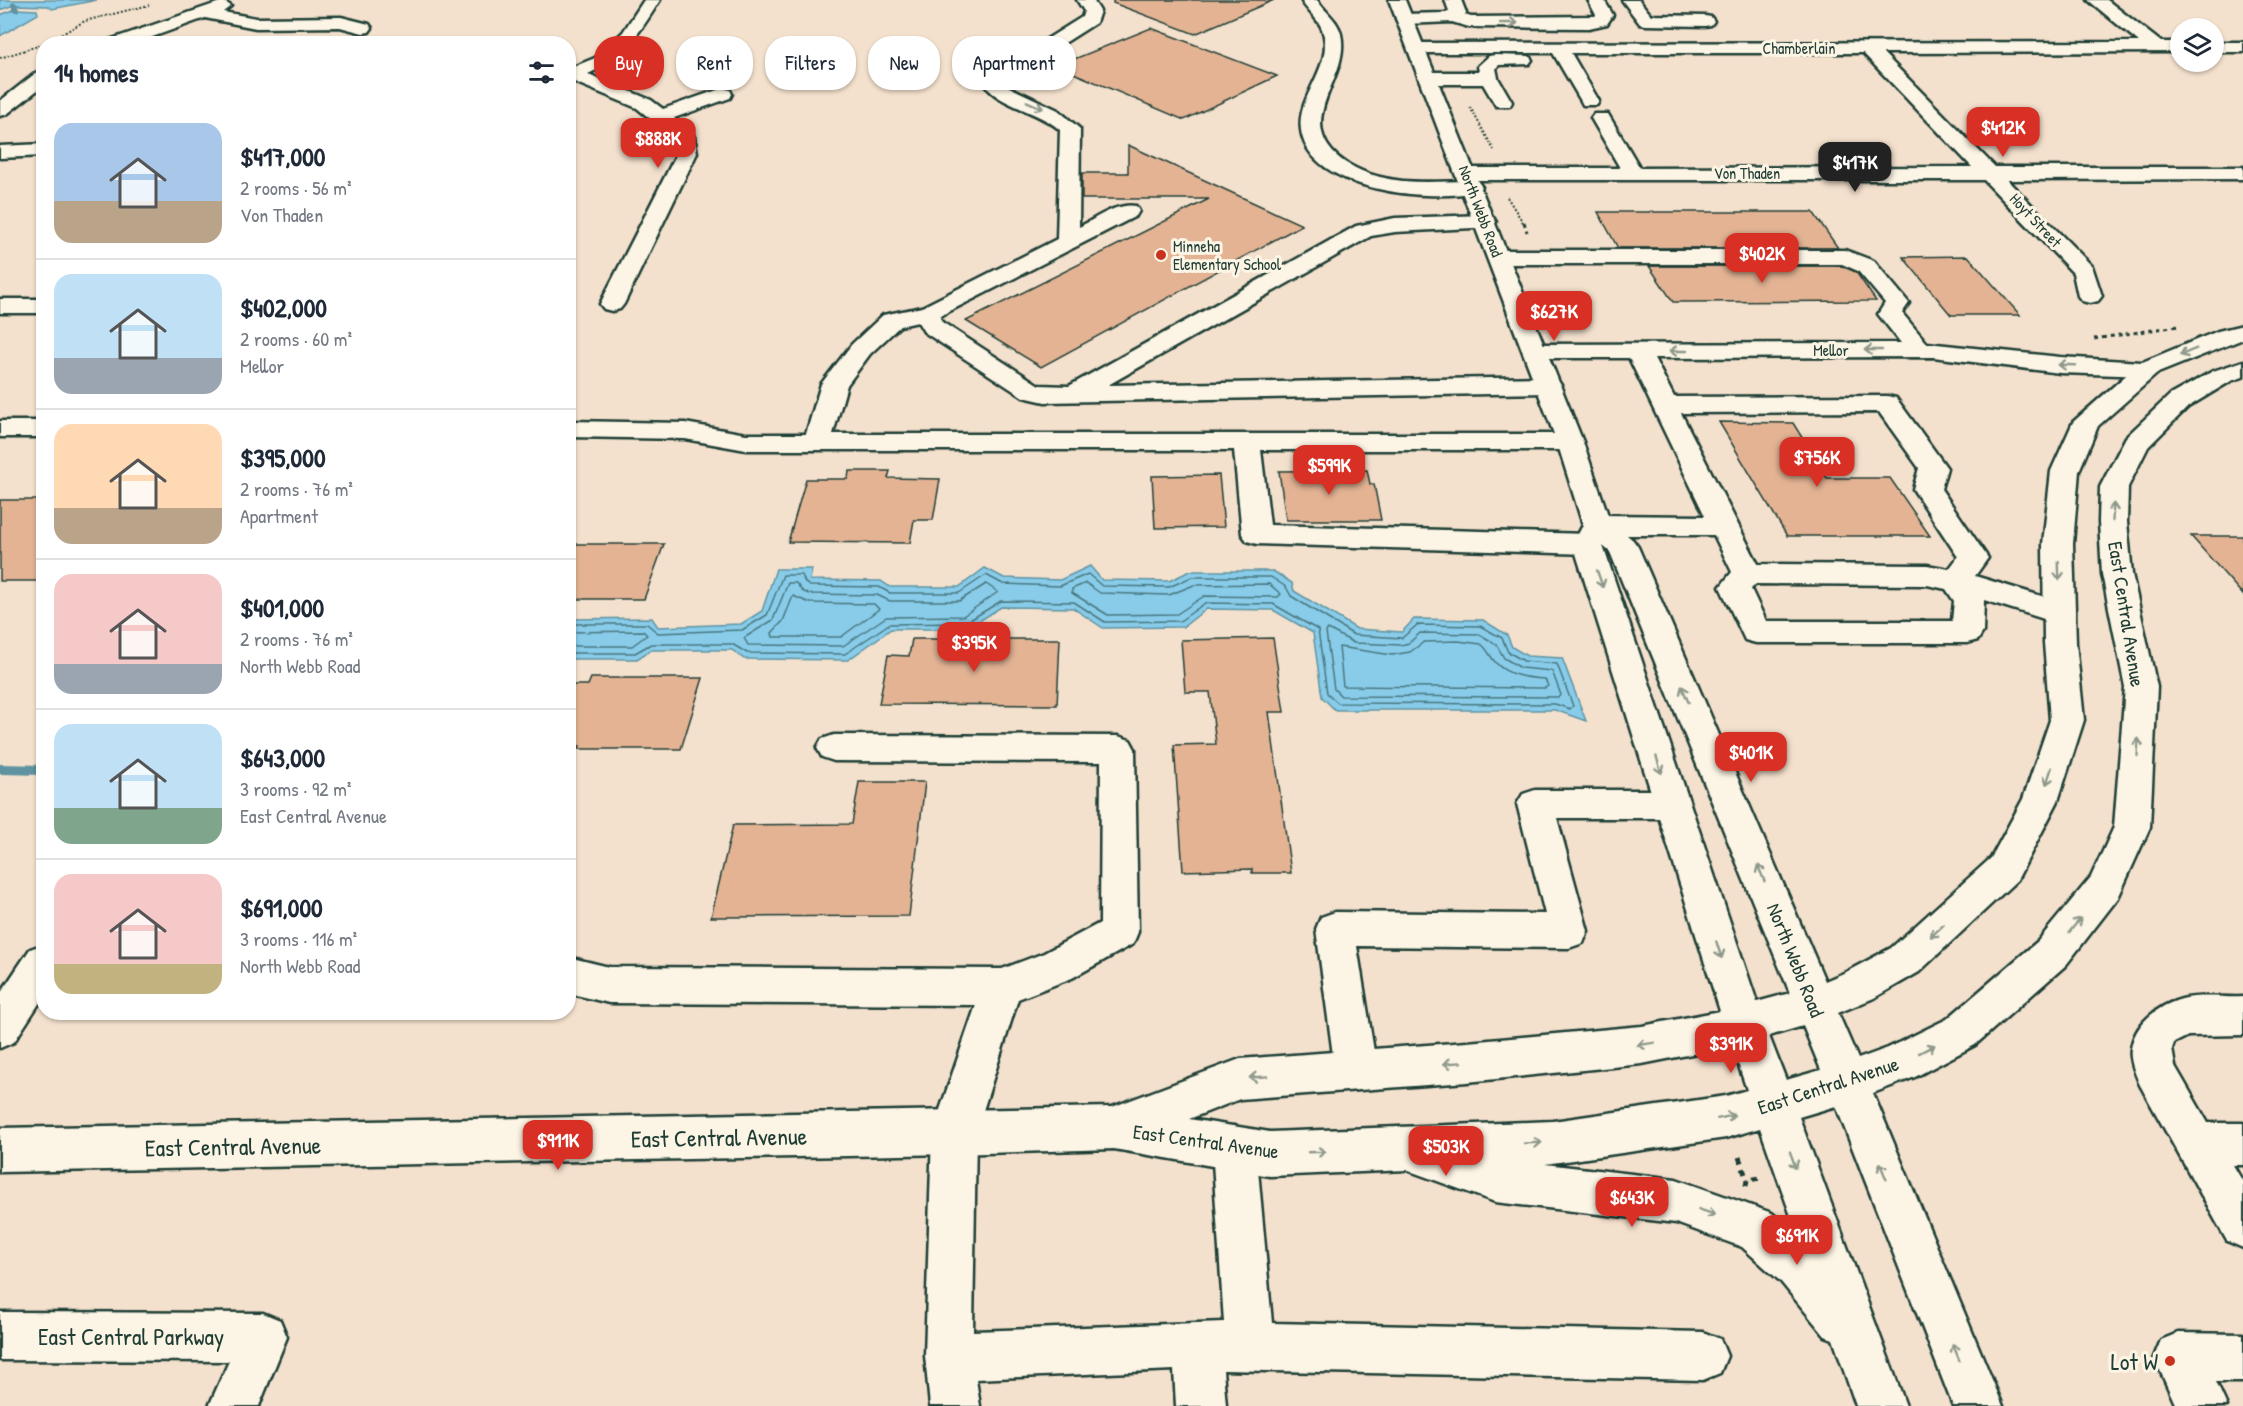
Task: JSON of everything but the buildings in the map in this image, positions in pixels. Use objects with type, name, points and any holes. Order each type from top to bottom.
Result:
[{"type":"main road","points":[[138,36],[238,0]]},
{"type":"main road","points":[[576,72],[601,62],[623,42],[652,0]]},
{"type":"main road","points":[[1068,243],[1070,129],[1058,116],[1032,103],[1006,95],[995,86],[1001,76],[1090,19],[1092,11],[1085,0]]},
{"type":"main road","name":"Von Thaden","points":[[1309,0],[1314,10],[1329,24],[1333,35],[1331,58],[1311,113],[1310,135],[1322,156],[1334,165],[1394,186],[1633,173],[2243,173]]},
{"type":"main road","name":"North Webb Road","points":[[1397,0],[1570,442],[1592,535],[1671,804],[1745,1024],[1881,1406]]},
{"type":"main road","points":[[1405,19],[1452,8],[1469,22],[1589,23],[1601,21],[1605,15],[1596,0]]},
{"type":"main road","points":[[1630,0],[1646,20],[1705,21]]},
{"type":"main road","points":[[2096,0],[2157,48]]},
{"type":"main road","points":[[204,13],[256,23],[341,22],[363,28]]},
{"type":"main road","name":"Chamberlain","points":[[1417,48],[1563,55],[1868,48],[2170,47]]},
{"type":"main road","points":[[2224,47],[2243,47]]},
{"type":"main road","name":"Hoyt Street","points":[[1868,48],[1992,173],[2084,271],[2090,296]]},
{"type":"main road","points":[[1503,102],[1489,78],[1487,66],[1495,60],[1563,55],[1590,101]]},
{"type":"main road","points":[[576,77],[644,104],[662,116],[684,136],[687,153],[612,304]]},
{"type":"main road","points":[[1429,78],[1489,78]]},
{"type":"main road","points":[[0,110],[36,82]]},
{"type":"main road","points":[[662,116],[723,94]]},
{"type":"main road","points":[[1601,118],[1633,173]]},
{"type":"main road","points":[[0,152],[36,150]]},
{"type":"main road","points":[[817,442],[834,384],[861,349],[892,320],[928,313],[1128,211]]},
{"type":"main road","points":[[1073,395],[1364,231],[1395,225],[1485,222]]},
{"type":"main road","points":[[1499,258],[1845,258],[1866,266],[1897,303],[1890,314],[1920,350]]},
{"type":"main road","points":[[0,306],[36,306]]},
{"type":"main road","points":[[928,313],[928,320],[933,327],[1032,392],[1073,395],[1548,385]]},
{"type":"main road","name":"East Central Avenue","points":[[1114,1128],[1240,1079],[1642,1045],[1745,1024],[1814,1004],[1860,985],[1905,960],[2004,870],[2040,801],[2067,720],[2058,544],[2065,471],[2086,422],[2137,367],[2243,332]]},
{"type":"main road","name":"Mellor","points":[[1535,351],[1920,350],[2050,364],[2137,367]]},
{"type":"main road","points":[[1638,351],[1748,574]]},
{"type":"main road","name":"East Central Avenue","points":[[0,1150],[954,1133],[1114,1128],[1270,1154],[1553,1142],[1726,1117],[1847,1083],[1900,1063],[1960,1032],[2052,953],[2105,887],[2132,827],[2141,687],[2117,574],[2113,522],[2114,487],[2136,443],[2179,401],[2222,376],[2243,369]]},
{"type":"main road","points":[[1665,405],[1887,404],[1932,468],[1921,510],[1959,577],[1969,601],[1967,632],[1756,632],[1735,587],[1748,574],[1959,577],[2060,613]]},
{"type":"main road","points":[[0,429],[36,429]]},
{"type":"main road","points":[[576,429],[685,431],[746,442],[1570,442]]},
{"type":"main road","points":[[1246,441],[1257,534],[1592,535],[1724,526]]},
{"type":"main road","name":"North Webb Road","points":[[1592,535],[1623,547],[1847,1083],[1978,1406]]},
{"type":"main road","points":[[576,977],[609,985],[1002,987],[1058,966],[1119,932],[1118,749],[834,748]]},
{"type":"main road","points":[[1356,1070],[1335,929],[1569,931],[1535,804],[1671,804]]},
{"type":"main road","points":[[0,1029],[36,973]]},
{"type":"main road","points":[[955,1406],[949,1356],[954,1133],[1002,987]]},
{"type":"main road","points":[[2243,1016],[2183,1017],[2160,1030],[2151,1049],[2155,1071],[2243,1225]]},
{"type":"main road","points":[[2197,1144],[2243,1144]]},
{"type":"main road","points":[[1234,1148],[1250,1346]]},
{"type":"main road","points":[[1405,1149],[1495,1180],[1676,1201],[1756,1229],[1797,1266],[1854,1332]]},
{"type":"main road","name":"East Central Parkway","points":[[0,1336],[263,1337],[234,1406]]},
{"type":"main road","points":[[949,1356],[1197,1345],[1703,1356]]},
{"type":"main road","points":[[1197,1345],[1201,1406]]},
{"type":"main road","points":[[2202,1406],[2178,1357],[2243,1358]]},
{"type":"path","points":[[58,36],[85,21],[157,4]]},
{"type":"path","points":[[0,58],[36,47]]},
{"type":"path","points":[[1469,104],[1498,158]]},
{"type":"path","points":[[2092,340],[2184,325]]},
{"type":"path","points":[[1739,1157],[1748,1180]]},
{"type":"water","points":[[0,0],[97,0],[52,9],[48,6],[14,5],[0,10]]},
{"type":"water","points":[[16,9],[37,10],[38,14],[0,36],[0,15]]},
{"type":"water","points":[[1090,566],[1102,580],[1169,581],[1190,571],[1273,571],[1292,583],[1294,591],[1357,629],[1402,632],[1414,619],[1483,620],[1507,635],[1512,647],[1527,656],[1562,658],[1586,721],[1555,710],[1335,710],[1322,697],[1313,633],[1273,610],[1206,609],[1183,627],[1103,628],[1073,608],[1001,607],[967,629],[891,629],[848,660],[744,659],[732,650],[651,650],[637,659],[576,659],[576,619],[652,618],[658,627],[741,624],[762,611],[776,569],[812,569],[810,580],[881,581],[890,587],[959,587],[985,568],[1004,578],[1060,580]]},
{"type":"waterway","points":[[14,5],[16,9]]},
{"type":"waterway","points":[[0,769],[36,770]]},
{"type":"place","name":"Minneha Elementary School","points":[[1161,255]]},
{"type":"place","name":"Lot W","points":[[2170,1361]]}]
